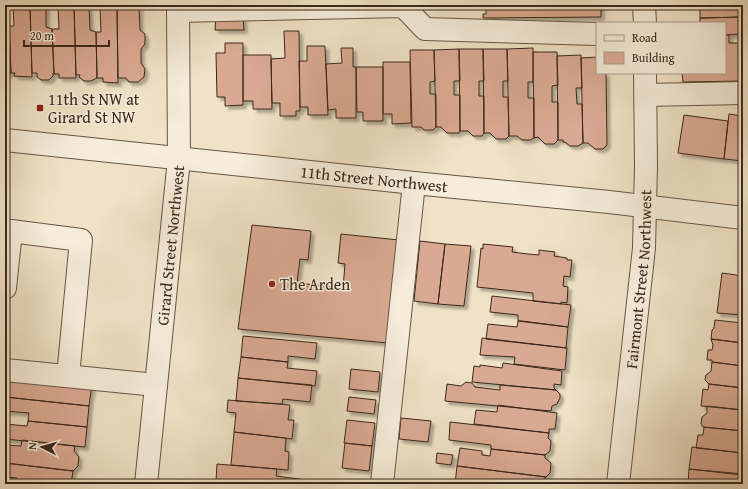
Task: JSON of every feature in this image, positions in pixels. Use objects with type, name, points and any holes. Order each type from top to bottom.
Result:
[{"type":"street","points":[[178,8],[403,5],[425,29],[596,34]]},
{"type":"street","points":[[644,5],[645,22]]},
{"type":"street","name":"Girard Street Northwest","points":[[146,484],[179,159],[178,8]]},
{"type":"street","name":"Fairmont Street Northwest","points":[[618,484],[644,248],[645,74]]},
{"type":"street","points":[[646,95],[743,93]]},
{"type":"street","name":"11th Street Northwest","points":[[5,140],[610,202],[743,218]]},
{"type":"street","points":[[382,484],[414,183]]},
{"type":"street","points":[[5,288],[11,231],[81,240],[68,376]]},
{"type":"street","points":[[5,370],[156,386]]},
{"type":"building","points":[[13,5],[30,5],[32,77],[14,76],[15,73],[11,73],[9,26],[14,26]]},
{"type":"building","points":[[30,5],[46,5],[46,27],[52,29],[54,74],[53,73],[53,76],[49,80],[41,80],[37,77],[37,73],[32,73]]},
{"type":"building","points":[[58,5],[74,5],[76,78],[59,78],[59,74],[54,74],[52,29],[59,29]]},
{"type":"building","points":[[74,5],[89,5],[90,30],[96,32],[97,78],[91,81],[84,81],[79,77],[80,75],[76,75]]},
{"type":"building","points":[[486,5],[601,5],[601,17],[483,18],[483,14],[486,14]]},
{"type":"building","points":[[700,5],[743,5],[743,17],[700,18]]},
{"type":"building","points":[[117,7],[139,7],[140,30],[145,34],[145,44],[141,49],[141,63],[145,69],[144,77],[138,82],[129,82],[126,78],[118,78]]},
{"type":"building","points":[[117,7],[118,83],[103,82],[103,78],[97,78],[96,32],[101,32],[100,8]]},
{"type":"building","points":[[216,15],[243,15],[244,30],[215,30]]},
{"type":"building","points":[[743,17],[743,34],[726,35],[726,22],[700,22],[700,18]]},
{"type":"building","points":[[5,23],[9,26],[11,73],[8,73],[6,77]]},
{"type":"building","points":[[284,31],[299,31],[300,111],[296,111],[296,116],[280,116],[280,103],[272,103],[271,59],[285,58]]},
{"type":"building","points":[[726,35],[729,35],[729,43],[743,43],[743,81],[683,82],[682,74],[726,74]]},
{"type":"building","points":[[225,43],[243,43],[243,105],[225,106],[225,97],[217,97],[216,53],[225,53]]},
{"type":"building","points":[[307,46],[325,46],[328,115],[308,115],[308,107],[300,107],[299,61],[307,61]]},
{"type":"building","points":[[341,48],[353,48],[353,67],[356,67],[356,118],[336,118],[336,109],[328,110],[326,64],[342,63]]},
{"type":"building","points":[[533,48],[533,82],[528,82],[528,98],[534,98],[534,138],[530,140],[522,140],[517,136],[509,136],[507,49]]},
{"type":"building","points":[[459,49],[483,49],[484,81],[479,81],[479,96],[484,96],[484,133],[482,136],[473,136],[468,131],[460,131]]},
{"type":"building","points":[[459,49],[460,81],[454,81],[454,95],[460,95],[460,131],[459,133],[447,133],[441,127],[436,127],[434,50]]},
{"type":"building","points":[[483,49],[507,49],[508,81],[503,81],[503,97],[508,97],[509,136],[506,139],[496,139],[490,133],[484,133]]},
{"type":"building","points":[[410,50],[434,50],[435,81],[430,82],[430,94],[436,94],[436,127],[433,130],[424,130],[421,127],[412,127]]},
{"type":"building","points":[[533,52],[557,52],[558,85],[552,86],[552,102],[558,102],[558,140],[554,144],[545,144],[538,137],[534,138]]},
{"type":"building","points":[[243,55],[271,55],[272,109],[253,109],[253,101],[243,101]]},
{"type":"building","points":[[581,55],[582,88],[576,88],[577,104],[582,104],[583,143],[578,146],[570,146],[563,142],[563,140],[558,140],[557,56]]},
{"type":"building","points":[[596,57],[596,74],[606,74],[607,145],[603,149],[595,149],[588,143],[583,143],[581,58]]},
{"type":"building","points":[[383,62],[410,62],[411,123],[392,124],[392,114],[383,114]]},
{"type":"building","points":[[356,67],[383,67],[383,121],[363,121],[363,112],[357,112]]},
{"type":"building","points":[[729,114],[743,116],[743,161],[724,159]]},
{"type":"building","points":[[684,115],[728,121],[724,159],[678,153]]},
{"type":"building","name":"The Arden","points":[[252,225],[311,231],[308,260],[300,259],[297,283],[343,288],[345,264],[338,263],[341,234],[399,240],[388,343],[238,329]]},
{"type":"building","points":[[420,241],[445,244],[438,304],[414,301]]},
{"type":"building","points":[[445,244],[471,246],[464,306],[438,304]]},
{"type":"building","points":[[483,244],[513,247],[512,252],[528,254],[539,255],[539,250],[555,252],[554,256],[572,260],[570,277],[564,276],[563,286],[568,287],[567,303],[561,302],[561,304],[533,301],[533,293],[477,287],[481,248],[483,249]]},
{"type":"building","points":[[722,273],[743,276],[743,315],[717,313]]},
{"type":"building","points":[[492,296],[571,305],[568,327],[518,321],[518,315],[490,312]]},
{"type":"building","points":[[715,320],[743,323],[743,343],[711,339]]},
{"type":"building","points":[[518,321],[568,327],[566,348],[486,339],[488,324],[517,327]]},
{"type":"building","points":[[243,336],[317,343],[315,359],[288,356],[288,362],[241,357]]},
{"type":"building","points":[[482,338],[567,348],[565,370],[514,364],[515,357],[480,355]]},
{"type":"building","points":[[711,339],[743,343],[743,366],[707,360],[708,350],[712,350],[713,345]]},
{"type":"building","points":[[241,357],[288,362],[287,368],[317,371],[315,386],[238,378]]},
{"type":"building","points":[[712,362],[743,366],[743,388],[709,384],[705,380],[706,375],[711,371]]},
{"type":"building","points":[[503,363],[562,371],[561,385],[554,384],[554,388],[556,390],[472,382],[474,366],[480,367],[480,365],[502,368]]},
{"type":"building","points":[[351,369],[380,372],[378,392],[349,389]]},
{"type":"building","points":[[238,378],[312,385],[310,402],[283,399],[282,404],[236,401]]},
{"type":"building","points":[[6,380],[92,384],[89,406],[5,397]]},
{"type":"building","points":[[466,382],[472,383],[475,387],[500,390],[500,385],[556,390],[560,394],[560,398],[557,404],[552,406],[551,411],[445,401],[447,384],[461,386]]},
{"type":"building","points":[[709,384],[743,388],[743,410],[701,406],[703,389],[708,390]]},
{"type":"building","points":[[5,397],[89,406],[87,427],[28,421],[29,413],[5,411]]},
{"type":"building","points":[[349,397],[376,400],[374,414],[347,411]]},
{"type":"building","points":[[228,400],[290,405],[288,420],[294,420],[292,439],[234,432],[236,413],[227,412]]},
{"type":"building","points":[[498,405],[557,413],[555,429],[549,429],[549,433],[474,424],[476,410],[497,412]]},
{"type":"building","points":[[707,406],[743,410],[743,431],[703,427],[701,424],[702,417],[707,413]]},
{"type":"building","points":[[401,418],[431,421],[428,442],[399,439]]},
{"type":"building","points":[[347,420],[375,423],[372,446],[344,443]]},
{"type":"building","points":[[28,421],[87,427],[85,447],[5,439],[5,424],[27,426]]},
{"type":"building","points":[[450,422],[549,433],[548,438],[551,441],[550,451],[545,455],[491,449],[491,445],[449,440]]},
{"type":"building","points":[[703,427],[743,431],[743,453],[696,448],[698,435],[703,435]]},
{"type":"building","points":[[234,432],[286,438],[285,451],[289,452],[288,470],[231,465]]},
{"type":"building","points":[[22,440],[75,446],[74,451],[79,457],[78,466],[73,471],[5,463],[5,445],[21,446]]},
{"type":"building","points":[[345,443],[372,446],[369,471],[342,468]]},
{"type":"building","points":[[692,447],[743,453],[743,474],[689,469]]},
{"type":"building","points":[[460,448],[482,451],[482,455],[490,456],[491,449],[545,455],[545,458],[551,463],[550,473],[546,477],[457,466]]},
{"type":"building","points":[[437,453],[453,455],[451,465],[436,463]]},
{"type":"building","points":[[5,463],[73,471],[71,484],[16,484],[17,478],[5,477]]},
{"type":"building","points":[[217,464],[277,469],[276,476],[307,480],[307,484],[225,484],[225,482],[216,481]]},
{"type":"building","points":[[457,466],[546,477],[544,480],[546,484],[455,484]]},
{"type":"building","points":[[689,469],[742,475],[743,484],[688,484]]},
{"type":"place","name":"11th St NW at Girard St NW","points":[[40,108]]},
{"type":"place","name":"The Arden","points":[[272,284]]}]
